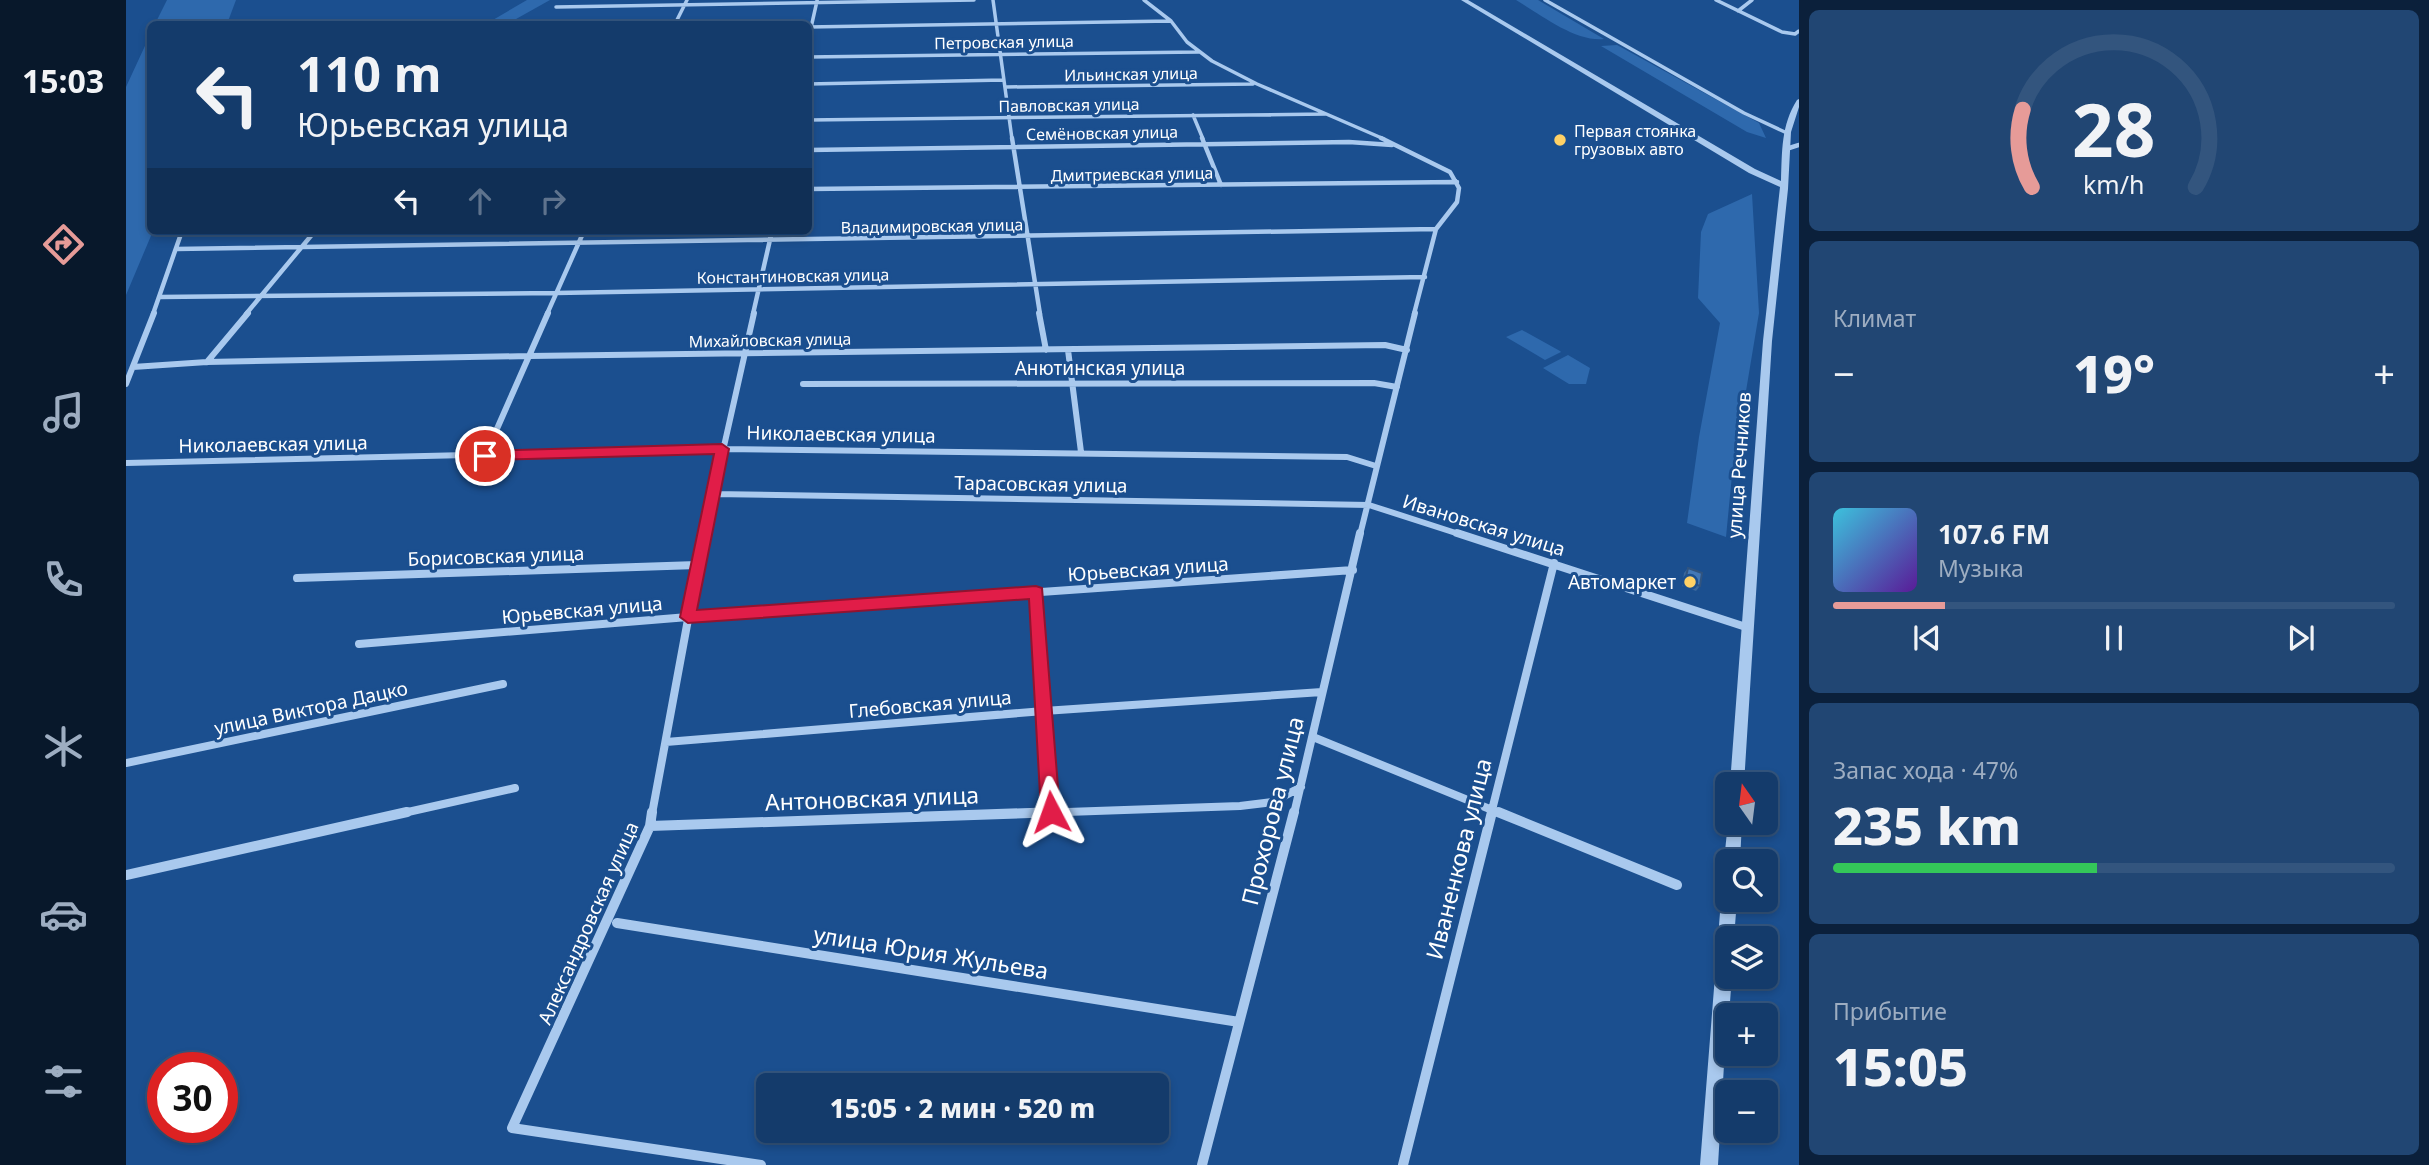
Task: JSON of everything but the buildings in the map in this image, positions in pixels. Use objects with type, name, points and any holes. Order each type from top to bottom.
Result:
[{"type":"street","points":[[676,21],[687,0]]},
{"type":"street","points":[[556,7],[974,0]]},
{"type":"street","points":[[993,0],[1026,237],[1046,350]]},
{"type":"street","points":[[1144,0],[1171,22],[1199,52],[1257,84],[1397,145],[1450,172],[1457,181],[1459,193],[1456,208],[1436,229],[1376,466]]},
{"type":"street","points":[[1464,0],[1752,171],[1784,186]]},
{"type":"street","points":[[1545,0],[1744,113],[1787,133]]},
{"type":"street","points":[[1551,4],[1559,0]]},
{"type":"street","points":[[1716,0],[1782,32],[1797,32]]},
{"type":"street","points":[[1738,11],[1752,0]]},
{"type":"street","points":[[812,21],[817,1]]},
{"type":"street","points":[[812,27],[1171,22]]},
{"type":"street","name":"Петровская улица","points":[[812,57],[1199,52]]},
{"type":"street","points":[[812,84],[1004,80]]},
{"type":"street","name":"Ильинская улица","points":[[1006,88],[1257,84]]},
{"type":"street","name":"улица Речников","points":[[1738,772],[1765,392],[1766,337],[1784,186],[1787,133],[1799,101]]},
{"type":"street","points":[[1193,115],[1221,184]]},
{"type":"street","name":"Павловская улица","points":[[812,120],[1330,115]]},
{"type":"street","name":"Семёновская улица","points":[[812,150],[1349,142],[1397,145]]},
{"type":"street","points":[[1786,149],[1799,145]]},
{"type":"street","name":"Дмитриевская улица","points":[[812,189],[1457,181]]},
{"type":"street","name":"Владимировская улица","points":[[176,249],[579,243],[771,236],[1026,237],[1436,229]]},
{"type":"street","points":[[126,384],[181,235]]},
{"type":"street","points":[[208,362],[312,235]]},
{"type":"street","points":[[485,456],[582,235]]},
{"type":"street","name":"Александровская улица","points":[[761,1165],[512,1128],[650,827],[696,565],[771,236]]},
{"type":"street","name":"Константиновская улица","points":[[160,297],[556,293],[1425,277]]},
{"type":"street","name":"Михайловская улица","points":[[134,367],[208,362],[529,356],[1385,345],[1407,350]]},
{"type":"street","points":[[1068,350],[1080,452]]},
{"type":"street","name":"Анютинская улица","points":[[803,384],[1374,383],[1397,387]]},
{"type":"street","name":"Николаевская улица","points":[[126,463],[722,449],[1348,457],[1376,466]]},
{"type":"street","name":"Прохорова улица","points":[[1202,1165],[1301,787],[1376,466]]},
{"type":"street","name":"Тарасовская улица","points":[[713,494],[1368,505]]},
{"type":"street","name":"Ивановская улица","points":[[1368,505],[1749,628]]},
{"type":"street","name":"Иваненкова улица","points":[[1403,1165],[1554,563]]},
{"type":"street","name":"Борисовская улица","points":[[297,578],[696,565]]},
{"type":"street","name":"Юрьевская улица","points":[[359,645],[688,617],[1353,570]]},
{"type":"street","points":[[1036,592],[1051,812]]},
{"type":"street","name":"улица Виктора Дацко","points":[[126,763],[503,684]]},
{"type":"street","name":"Глебовская улица","points":[[666,742],[1044,711],[1322,692]]},
{"type":"street","points":[[1312,737],[1677,885]]},
{"type":"street","name":"Антоновская улица","points":[[650,827],[1240,806],[1273,802],[1301,787]]},
{"type":"street","points":[[126,875],[515,788]]},
{"type":"street","points":[[1709,1165],[1728,912]]},
{"type":"street","name":"улица Юрия Жульева","points":[[617,923],[1239,1022]]},
{"type":"shaded area","points":[[167,0],[236,0],[228,21],[156,21]]},
{"type":"shaded area","points":[[527,0],[550,0],[512,21],[491,21]]},
{"type":"shaded area","points":[[1516,0],[1538,0],[1604,39],[1593,39],[1570,32]]},
{"type":"shaded area","points":[[147,42],[147,235],[151,235],[126,295],[126,87]]},
{"type":"shaded area","points":[[1617,45],[1759,123],[1766,138],[1747,132],[1601,46]]},
{"type":"shaded area","points":[[1752,194],[1759,313],[1732,475],[1726,537],[1687,523],[1699,437],[1720,323],[1698,298],[1701,232],[1708,214]]},
{"type":"shaded area","points":[[1522,330],[1561,352],[1545,360],[1506,337]]},
{"type":"shaded area","points":[[1568,355],[1590,368],[1586,384],[1569,384],[1543,368]]},
{"type":"place","name":"Первая стоянка грузовых авто","points":[[1560,140]]},
{"type":"place","name":"Автомаркет","points":[[1690,582]]},
{"type":"route","points":[[485,456],[722,449],[696,565],[688,617],[1036,592],[1051,812]]}]
